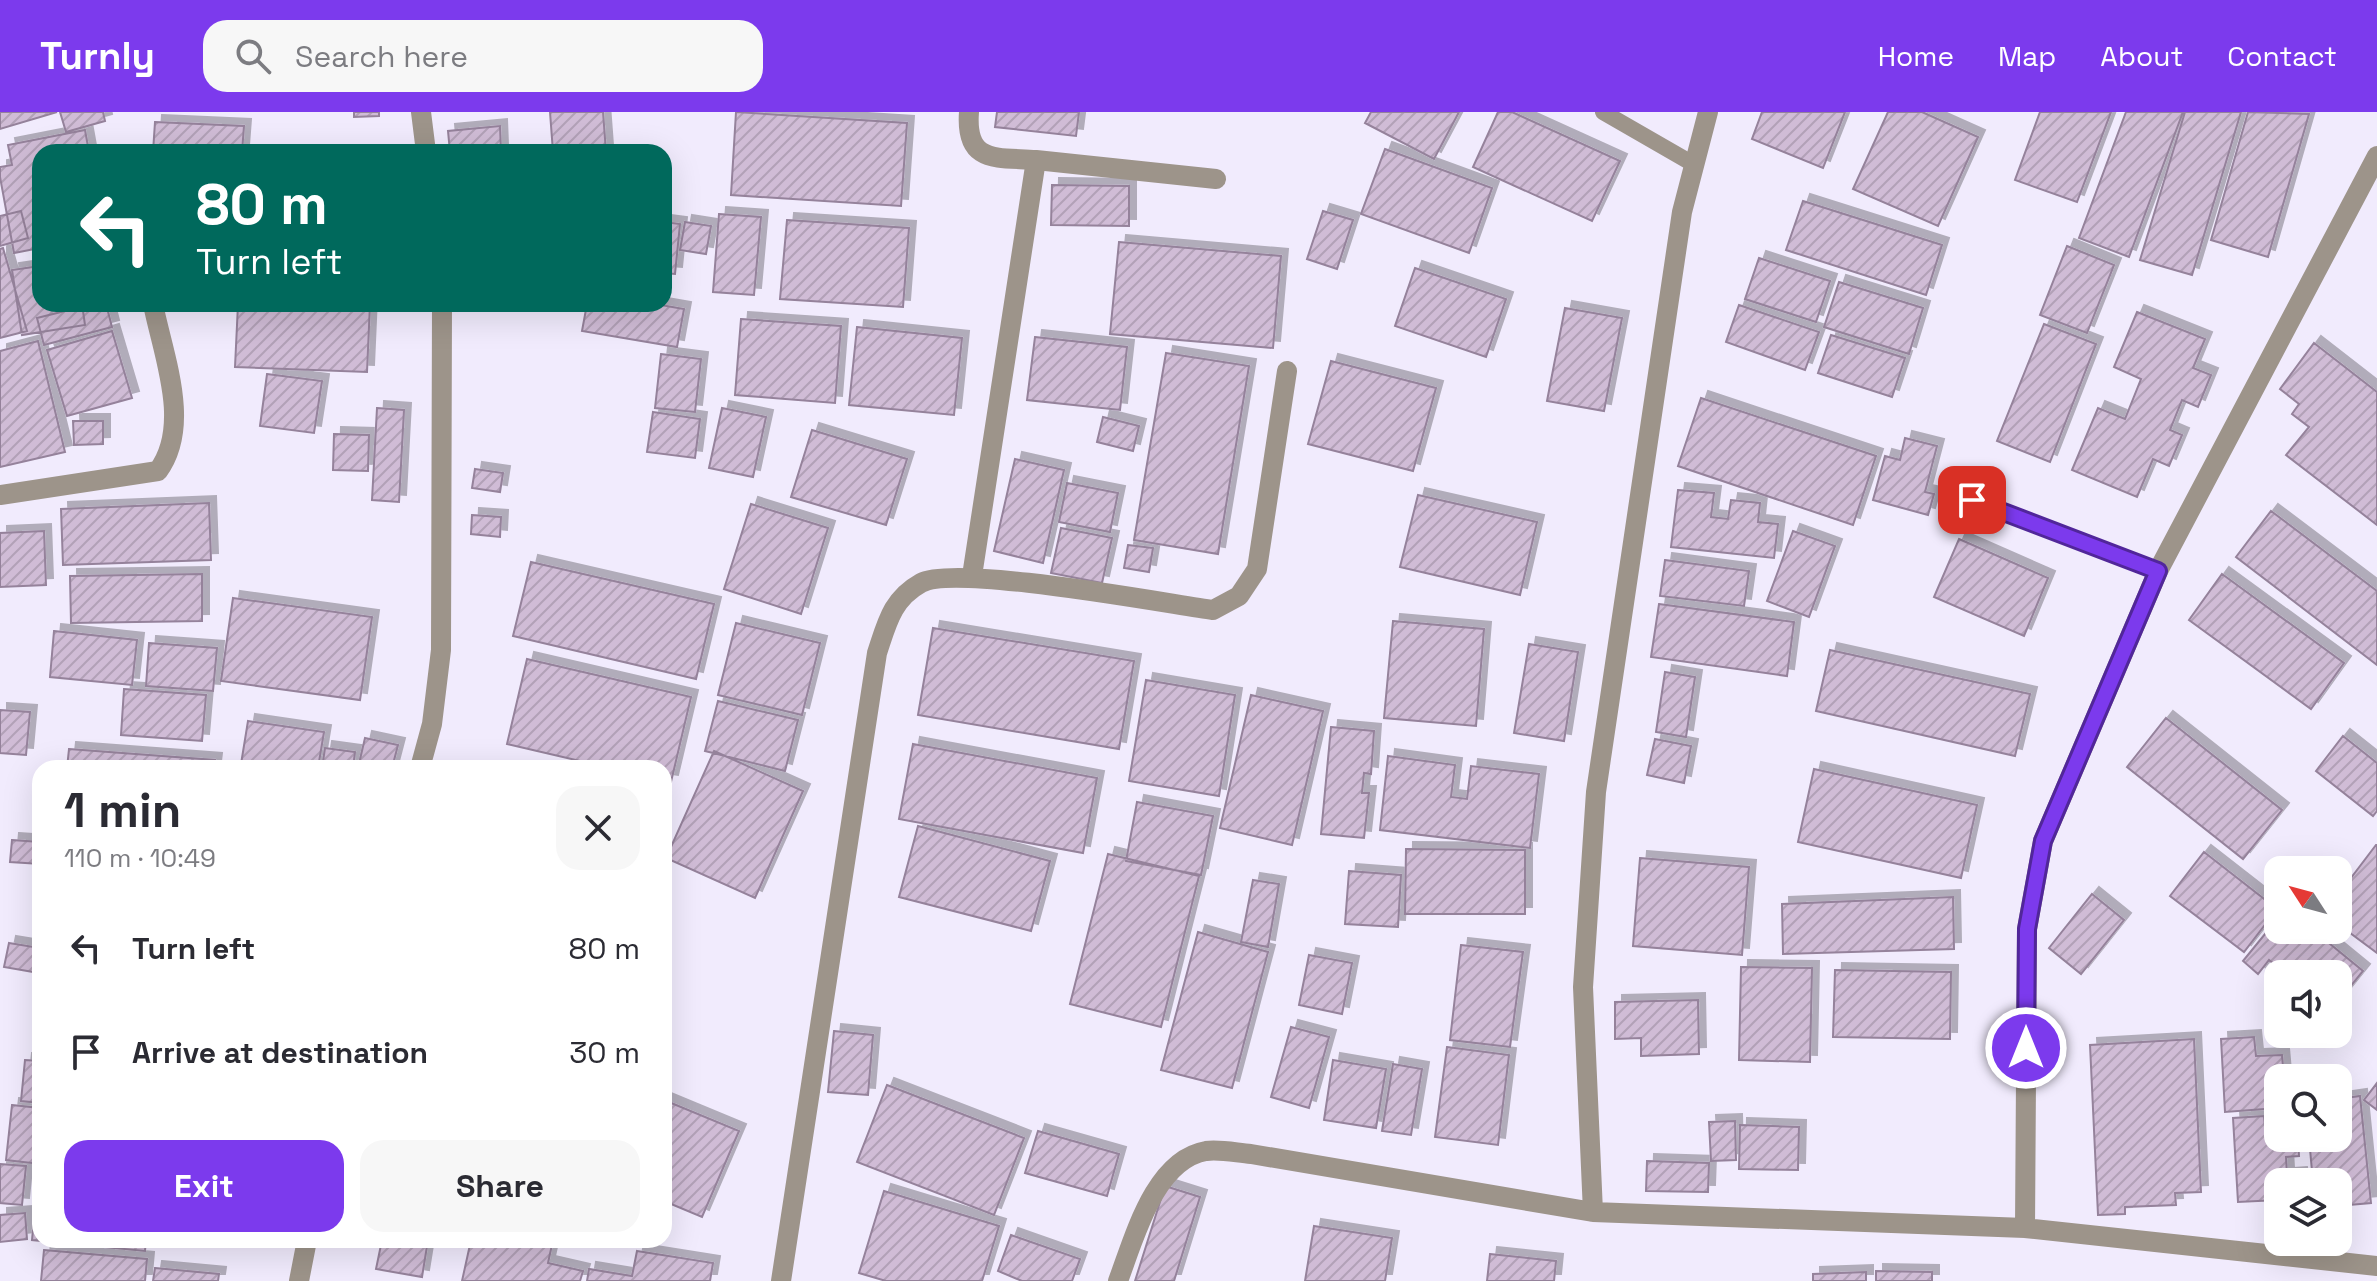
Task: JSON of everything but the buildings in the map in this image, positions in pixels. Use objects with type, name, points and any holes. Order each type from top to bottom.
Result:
[{"type":"street","points":[[421,112],[425,144]]},
{"type":"street","points":[[969,112],[970,141],[978,151],[989,156],[1216,179]]},
{"type":"street","points":[[1593,1212],[1583,987],[1596,792],[1682,212],[1708,112]]},
{"type":"street","points":[[2025,1228],[2027,929],[2043,841],[2158,571],[2377,156]]},
{"type":"street","points":[[972,576],[1036,160]]},
{"type":"street","points":[[0,495],[158,471],[170,455],[175,431],[154,312]]},
{"type":"street","points":[[422,760],[432,724],[441,650],[442,312]]},
{"type":"street","points":[[781,1281],[877,653],[894,603],[923,581],[972,576],[1213,610],[1239,596],[1257,569],[1287,371]]},
{"type":"street","points":[[1118,1281],[1148,1202],[1180,1162],[1207,1151],[1251,1154],[1593,1212],[2025,1228],[2377,1266]]},
{"type":"street","points":[[299,1281],[305,1248]]},
{"type":"lane","points":[[1603,112],[1695,165]]},
{"type":"lane","points":[[1972,500],[2158,571]]},
{"type":"route","points":[[1972,500],[2158,571],[2043,841],[2027,929],[2026,1048]]}]
